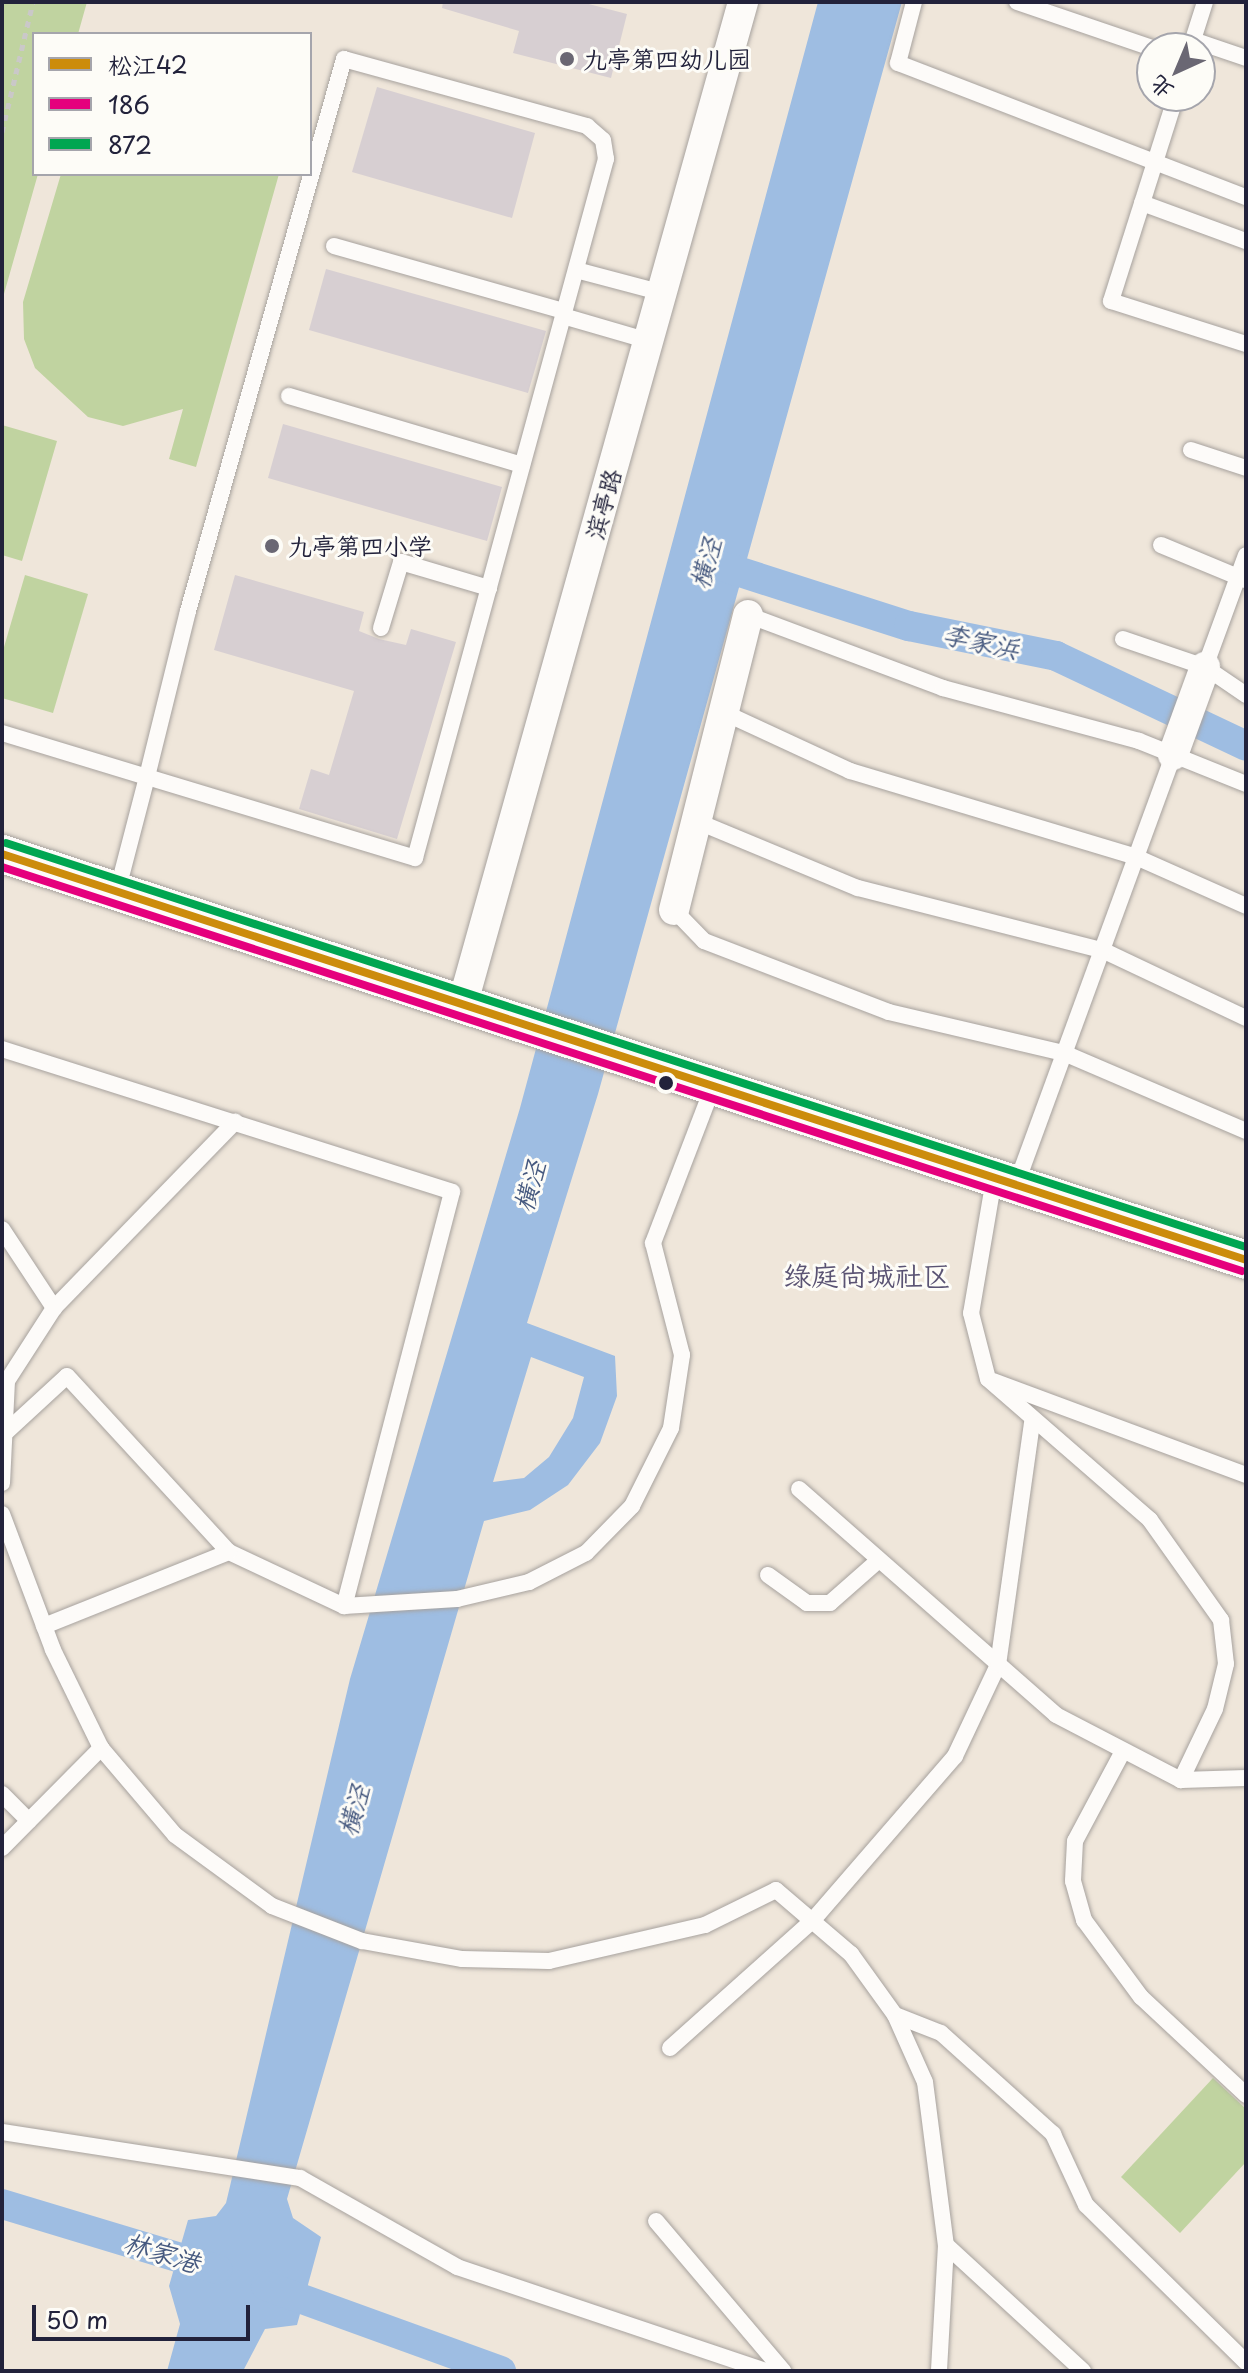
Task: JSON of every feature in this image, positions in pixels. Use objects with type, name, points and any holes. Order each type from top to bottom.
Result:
[{"type":"street","name":"滨亭路","points":[[462,1006],[743,2]]},
{"type":"street","points":[[674,910],[748,615]]},
{"type":"street","points":[[1173,755],[1205,667]]},
{"type":"street","points":[[2,854],[527,1030],[1246,1260]]},
{"type":"lane","points":[[914,2],[898,63],[1246,197]]},
{"type":"lane","points":[[1017,2],[1136,43]]},
{"type":"lane","points":[[1196,32],[1205,2]]},
{"type":"lane","points":[[1216,50],[1246,58]]},
{"type":"lane","points":[[2,733],[415,858],[606,159],[603,140],[587,126],[344,59],[312,176]]},
{"type":"lane","points":[[1171,112],[1111,301],[1246,344]]},
{"type":"lane","points":[[117,892],[312,176]]},
{"type":"lane","points":[[1142,203],[1246,241]]},
{"type":"lane","points":[[334,246],[649,341]]},
{"type":"lane","points":[[576,270],[663,293]]},
{"type":"lane","points":[[289,396],[522,465]]},
{"type":"lane","points":[[1191,450],[1246,468]]},
{"type":"lane","points":[[1161,545],[1242,579]]},
{"type":"lane","points":[[1205,667],[1242,579],[1246,555]]},
{"type":"lane","points":[[381,628],[401,562],[489,588]]},
{"type":"lane","points":[[748,615],[943,688],[1173,755],[1246,784]]},
{"type":"lane","points":[[1123,639],[1205,667],[1246,695]]},
{"type":"lane","points":[[723,712],[850,771],[1136,857],[1246,906]]},
{"type":"lane","points":[[1173,755],[1064,1053],[1005,1183],[971,1313],[988,1379],[1032,1422],[1150,1520],[1221,1620],[1226,1664],[1215,1709],[1181,1780]]},
{"type":"lane","points":[[696,821],[858,888],[1102,950],[1246,1018]]},
{"type":"lane","points":[[674,910],[704,941],[889,1012],[1064,1053],[1246,1131]]},
{"type":"lane","points":[[2,1049],[452,1192],[344,1606]]},
{"type":"lane","points":[[5,1433],[67,1376],[229,1552],[344,1606],[457,1599],[529,1582],[586,1553],[632,1506],[671,1428],[682,1355],[653,1243],[712,1089]]},
{"type":"lane","points":[[2,1483],[5,1380],[54,1308],[235,1122]]},
{"type":"lane","points":[[2,1229],[54,1308]]},
{"type":"lane","points":[[988,1379],[1246,1475]]},
{"type":"lane","points":[[670,2048],[813,1920],[955,1756],[998,1665],[1032,1422]]},
{"type":"lane","points":[[799,1489],[1056,1715],[1122,1753],[1181,1780],[1246,1778]]},
{"type":"lane","points":[[2,1514],[44,1626],[101,1748],[175,1835],[272,1906],[362,1941],[462,1959],[549,1961],[705,1925],[776,1890],[851,1954],[895,2015],[925,2082],[946,2245],[939,2371]]},
{"type":"lane","points":[[44,1626],[229,1552]]},
{"type":"lane","points":[[768,1575],[807,1603],[830,1603],[879,1560]]},
{"type":"lane","points":[[2,1848],[101,1748]]},
{"type":"lane","points":[[1122,1753],[1075,1841],[1073,1881],[1084,1920],[1141,1997],[1246,2095]]},
{"type":"lane","points":[[2,1794],[29,1821]]},
{"type":"lane","points":[[895,2015],[941,2033],[1053,2134],[1086,2205],[1246,2362]]},
{"type":"lane","points":[[2,2132],[300,2178],[457,2267],[766,2371]]},
{"type":"lane","points":[[656,2221],[783,2371]]},
{"type":"lane","points":[[946,2245],[1083,2371]]},
{"type":"path","points":[[2,132],[33,2]]},
{"type":"green space","points":[[2,2],[87,2],[79,32],[32,32],[32,176],[37,176],[2,301]]},
{"type":"green space","points":[[60,176],[278,176],[196,467],[169,459],[183,409],[123,426],[88,417],[35,368],[24,339],[23,302]]},
{"type":"green space","points":[[2,425],[57,441],[22,561],[2,555]]},
{"type":"green space","points":[[25,575],[88,594],[53,713],[2,698],[2,654]]},
{"type":"green space","points":[[1213,2078],[1246,2109],[1246,2162],[1180,2233],[1121,2177]]},
{"type":"water","name":"横泾","points":[[818,2],[902,2],[598,1094],[527,1323],[615,1356],[617,1396],[600,1443],[568,1485],[530,1510],[484,1521],[287,2199],[293,2218],[321,2237],[297,2325],[265,2329],[243,2371],[167,2371],[180,2324],[169,2286],[188,2220],[216,2216],[226,2203],[350,1679],[520,1108]],"holes":[[[531,1357],[584,1377],[573,1418],[549,1457],[524,1478],[493,1482]]]},
{"type":"building","points":[[443,2],[581,2],[627,14],[611,78],[513,53],[519,31],[442,8]]},
{"type":"building","points":[[377,87],[535,133],[512,218],[352,172]]},
{"type":"building","points":[[326,269],[546,331],[528,393],[309,330]]},
{"type":"building","points":[[283,424],[502,487],[487,541],[268,478]]},
{"type":"building","points":[[235,575],[364,612],[359,631],[379,639],[406,645],[411,629],[456,642],[397,839],[299,809],[311,769],[329,775],[354,691],[214,650]]},
{"type":"waterway","name":"李家浜","points":[[706,561],[909,626],[1056,656],[1246,746]]},
{"type":"waterway","name":"林家港","points":[[2,2204],[217,2269]]},
{"type":"waterway","name":"林家港","points":[[266,2286],[501,2371]]},
{"type":"transit line","name":"872","points":[[6,843],[1246,1247]]},
{"type":"transit line","name":"松江42","points":[[2,854],[1246,1260]]},
{"type":"transit line","name":"186","points":[[2,867],[1242,1271]]},
{"type":"place","name":"九亭第四幼儿园","points":[[567,59]]},
{"type":"place","name":"九亭第四小学","points":[[272,546]]},
{"type":"district","name":"绿庭尚城社区","points":[[867,1275]]}]
